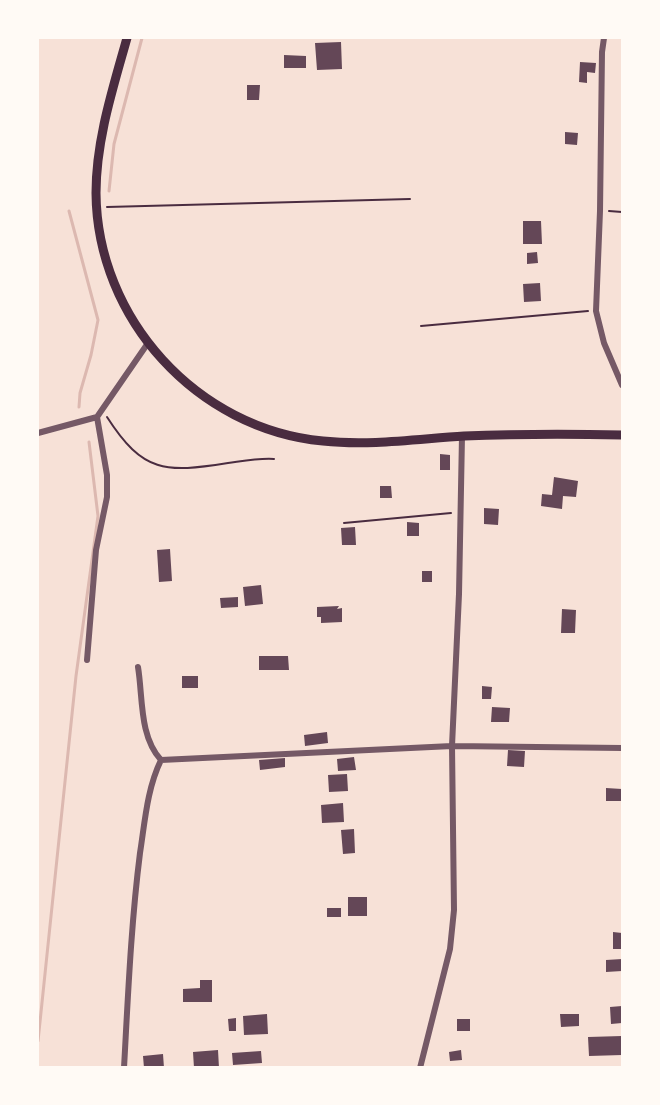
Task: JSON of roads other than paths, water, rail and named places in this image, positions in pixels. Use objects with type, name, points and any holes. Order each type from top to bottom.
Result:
[{"type":"main road","points":[[127,38],[106,113],[98,170],[96,207],[99,237],[113,282],[129,317],[148,344],[171,369],[216,406],[272,430],[320,441],[350,444],[462,436],[554,433],[622,435]]},
{"type":"street","points":[[604,38],[596,311],[604,343],[622,385]]},
{"type":"street","points":[[87,660],[96,550],[107,497],[107,475],[97,417],[148,344]]},
{"type":"street","points":[[38,433],[97,417]]},
{"type":"street","points":[[420,1068],[450,949],[454,910],[452,746],[462,436]]},
{"type":"street","points":[[138,667],[149,746],[161,760]]},
{"type":"street","points":[[161,760],[452,746],[622,748]]},
{"type":"street","points":[[124,1068],[134,907],[148,798],[152,779],[161,760]]},
{"type":"waterway","points":[[109,191],[114,144],[142,38]]},
{"type":"waterway","points":[[69,211],[98,320],[80,393],[79,407]]},
{"type":"waterway","points":[[38,1041],[76,676],[98,516],[89,442]]}]
